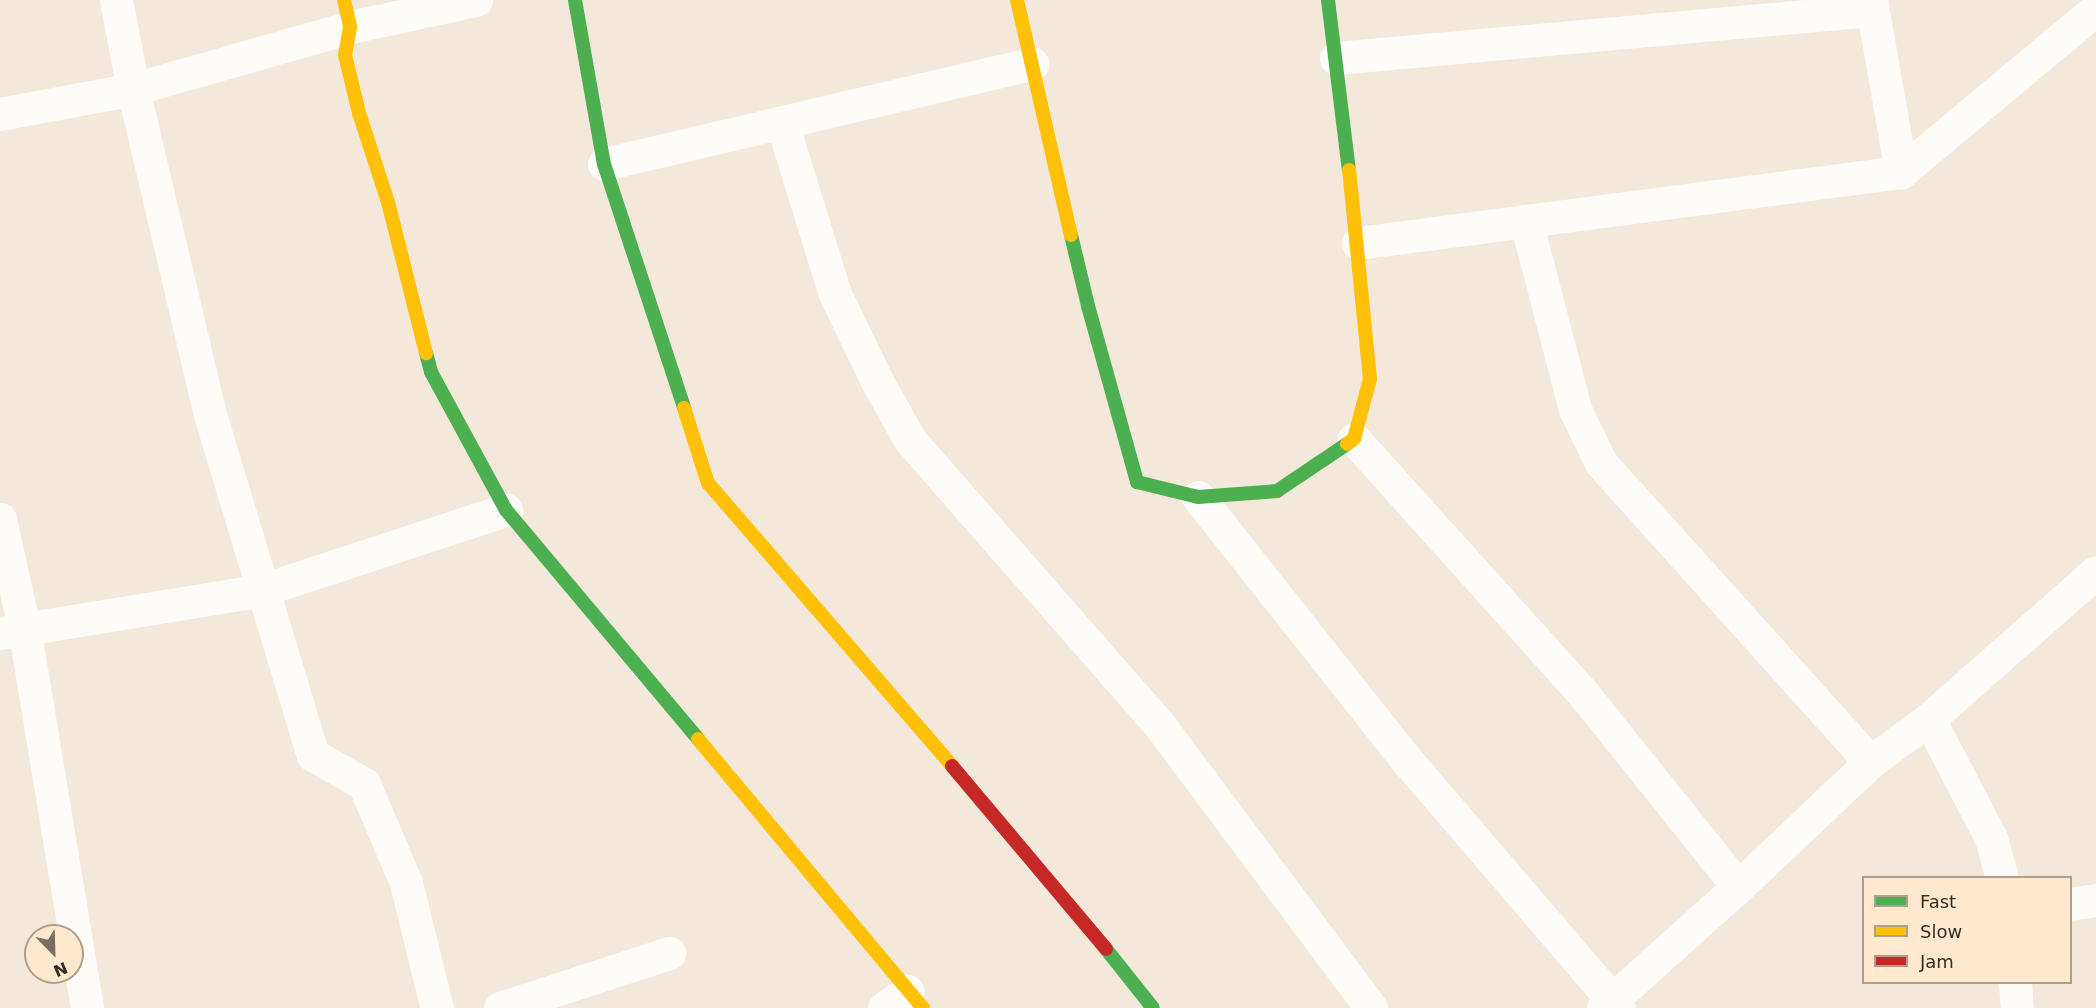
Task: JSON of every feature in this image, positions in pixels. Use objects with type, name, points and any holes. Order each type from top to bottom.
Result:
[{"type":"street","points":[[116,0],[133,89],[211,418],[313,755],[364,784],[405,883],[437,1008]]},
{"type":"street","points":[[0,114],[133,89],[347,13],[476,0]]},
{"type":"street","points":[[575,0],[604,164],[708,483],[1068,901],[1154,1008]]},
{"type":"street","points":[[1017,0],[1088,306],[1137,482],[1198,497],[1277,490],[1353,439],[1370,379],[1358,243],[1328,0]]},
{"type":"street","points":[[1336,58],[1872,5],[1901,172]]},
{"type":"street","points":[[1358,243],[1901,172],[2096,9]]},
{"type":"street","points":[[347,13],[345,55],[359,113],[388,202],[430,372],[506,510],[905,1002]]},
{"type":"street","points":[[604,164],[1032,64]]},
{"type":"street","points":[[782,123],[835,294],[877,381],[910,440],[1158,723],[1371,1008]]},
{"type":"street","points":[[1526,221],[1575,409],[1600,462],[1870,762]]},
{"type":"street","points":[[1353,439],[1582,692],[1738,887]]},
{"type":"street","points":[[1198,497],[1410,764],[1611,1006],[1870,762],[1929,719],[2096,572]]},
{"type":"street","points":[[12,630],[262,590],[506,510]]},
{"type":"street","points":[[0,519],[12,630],[87,1008]]},
{"type":"street","points":[[1929,719],[1991,838],[2001,876]]},
{"type":"street","points":[[2072,904],[2096,900]]},
{"type":"street","points":[[500,1008],[669,952]]},
{"type":"street","points":[[2015,984],[2017,1008]]},
{"type":"traffic: fast","points":[[575,0],[604,164],[684,408]]},
{"type":"traffic: fast","points":[[1328,0],[1349,170]]},
{"type":"traffic: fast","points":[[1071,235],[1088,306],[1137,482],[1198,497],[1277,491],[1347,444]]},
{"type":"traffic: fast","points":[[426,353],[431,372],[506,510],[698,739]]},
{"type":"traffic: fast","points":[[1106,949],[1153,1008]]},
{"type":"traffic: slow","points":[[344,0],[350,27],[345,55],[359,113],[388,202],[426,353]]},
{"type":"traffic: slow","points":[[1017,0],[1071,235]]},
{"type":"traffic: slow","points":[[1347,444],[1354,439],[1370,379],[1349,170]]},
{"type":"traffic: slow","points":[[684,408],[708,483],[952,766]]},
{"type":"traffic: slow","points":[[698,739],[923,1008]]},
{"type":"traffic: jam","points":[[952,766],[1106,949]]}]
